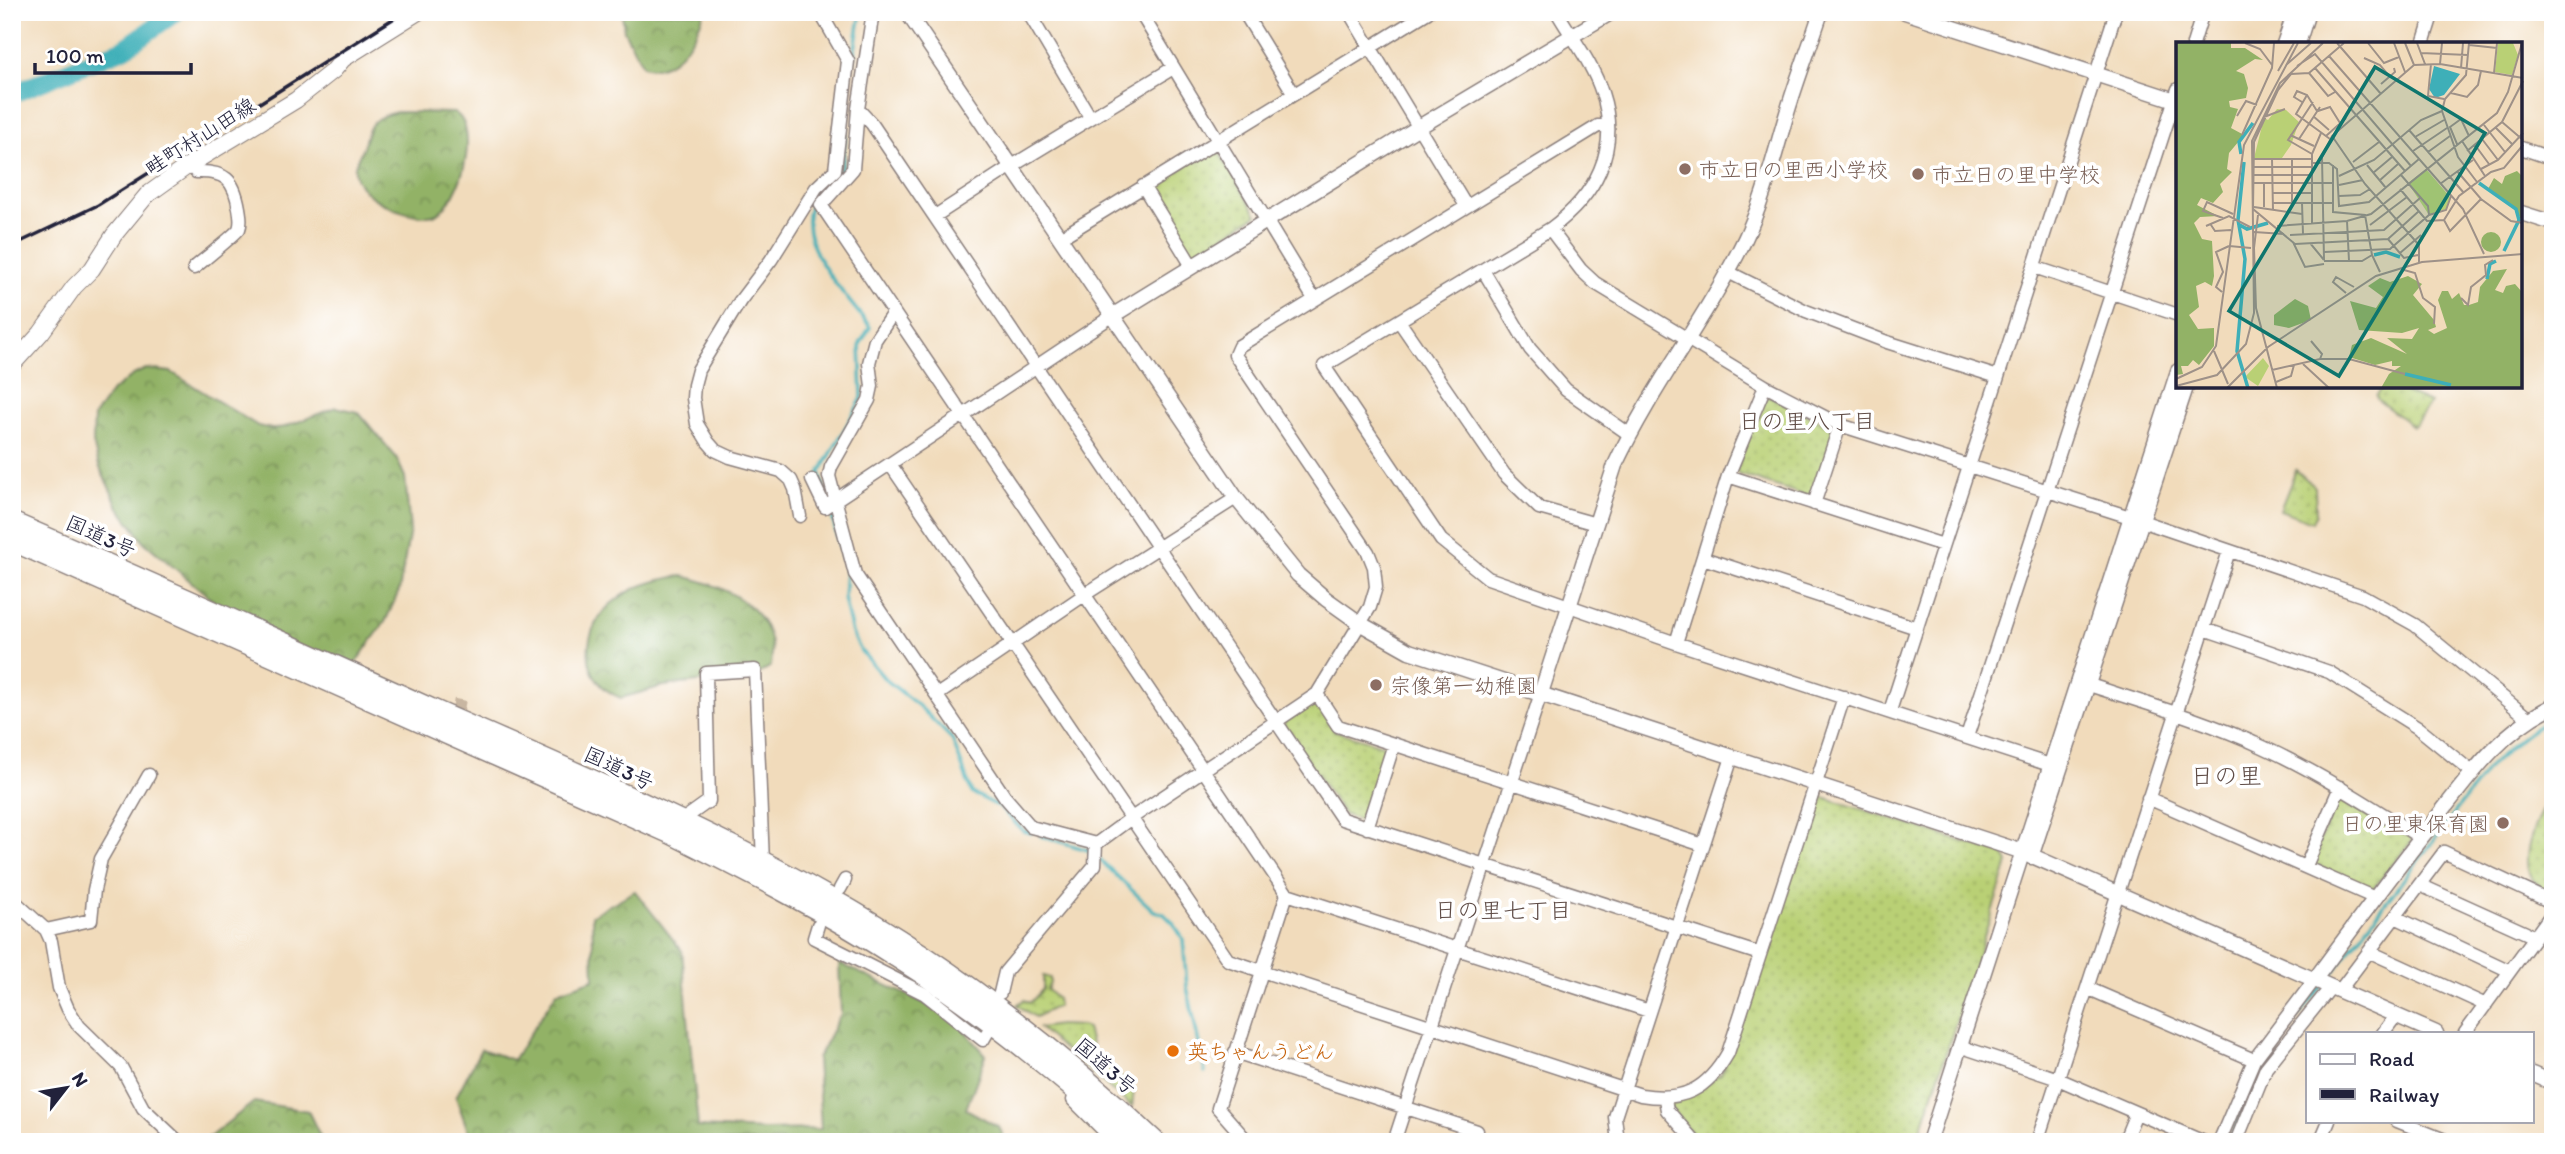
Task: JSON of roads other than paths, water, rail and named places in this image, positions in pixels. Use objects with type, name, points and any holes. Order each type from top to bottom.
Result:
[{"type":"highway","name":"国道3号","points":[[12,522],[681,821],[837,902],[963,982],[1066,1062],[1156,1142]]},
{"type":"highway","name":"国道3号","points":[[12,541],[671,834],[740,868],[818,910],[899,959],[1021,1046],[1133,1142]]},
{"type":"main road","name":"畦町村山田線","points":[[12,365],[41,333],[74,287],[92,269],[114,235],[147,195],[189,165],[296,100],[334,71],[343,59],[418,12]]},
{"type":"street","points":[[800,516],[795,489],[791,480],[781,471],[730,457],[715,450],[698,424],[693,398],[698,370],[733,311],[771,260],[816,188],[835,170],[848,61],[820,12]]},
{"type":"street","points":[[873,12],[858,109],[853,169],[821,205],[1287,894],[1649,1011]]},
{"type":"street","points":[[907,12],[1236,498],[1298,575],[1362,624],[1409,651],[2027,854],[2433,1032]]},
{"type":"street","points":[[1028,12],[1090,117]]},
{"type":"street","points":[[1140,12],[1314,299]]},
{"type":"street","points":[[1244,12],[1294,94]]},
{"type":"street","points":[[1349,12],[1466,206]]},
{"type":"street","points":[[1060,237],[1429,12]]},
{"type":"street","points":[[1557,12],[1594,73],[1602,92],[1608,138],[1597,182],[1570,214],[1550,229],[1324,366],[1441,540],[1488,578],[1676,643],[2050,765]]},
{"type":"street","points":[[812,480],[825,507],[1112,316],[1612,12]]},
{"type":"street","points":[[1394,1142],[1615,465],[1629,434],[1728,272],[1764,193],[1821,12]]},
{"type":"street","points":[[1905,12],[2096,74],[2176,97]]},
{"type":"street","points":[[1890,711],[2116,12]]},
{"type":"street","points":[[2194,42],[2203,12]]},
{"type":"street","points":[[2285,42],[2295,12]]},
{"type":"street","points":[[2299,42],[2308,12]]},
{"type":"street","points":[[2424,42],[2433,12]]},
{"type":"street","points":[[935,216],[1090,117],[1173,68]]},
{"type":"street","points":[[1966,737],[2176,100]]},
{"type":"street","points":[[858,109],[872,124],[935,216],[1342,819],[1760,954]]},
{"type":"street","points":[[1000,993],[1005,972],[1095,866],[1096,844],[1130,818],[1317,694],[1370,607],[1376,587],[1374,567],[1368,552],[1235,355],[1239,346],[1598,126],[1607,125]]},
{"type":"street","points":[[2523,149],[2553,159]]},
{"type":"street","points":[[189,165],[196,172],[215,171],[225,177],[236,191],[241,220],[236,233],[194,268]]},
{"type":"street","points":[[1143,186],[1192,266]]},
{"type":"street","points":[[813,194],[825,202]]},
{"type":"street","points":[[2523,214],[2553,223]]},
{"type":"street","points":[[1550,229],[1581,270],[1595,283],[1765,386],[1840,425],[2136,519],[2363,596],[2414,625],[2528,718]]},
{"type":"street","points":[[2034,267],[2176,314]]},
{"type":"street","points":[[1483,270],[1530,349],[1566,390],[1629,434]]},
{"type":"street","points":[[1728,272],[1805,311],[1887,342],[1998,377]]},
{"type":"street","points":[[893,313],[875,340],[869,363],[872,386],[869,400],[831,467],[829,476],[855,575],[1004,797],[1023,820],[1031,827],[1096,844]]},
{"type":"street","points":[[1399,321],[1504,474],[1539,508],[1596,524]]},
{"type":"street","points":[[1929,1142],[1964,1048],[2083,683],[2136,519],[2176,379]]},
{"type":"street","points":[[1676,643],[1728,476],[1765,386]]},
{"type":"street","points":[[2136,519],[2186,388]]},
{"type":"street","points":[[1814,504],[1840,425]]},
{"type":"street","points":[[890,464],[1228,960],[1625,1089],[1665,1099],[1689,1093],[1705,1083],[1721,1066],[1728,1053],[1844,697]]},
{"type":"street","points":[[1728,476],[1943,545]]},
{"type":"street","points":[[937,695],[1084,595],[1236,498]]},
{"type":"street","points":[[2038,1142],[2229,551]]},
{"type":"street","points":[[1703,558],[1917,628]]},
{"type":"street","points":[[2204,629],[2329,672],[2418,728],[2472,772]]},
{"type":"street","points":[[681,821],[709,802],[706,673],[755,670],[763,862]]},
{"type":"street","points":[[2083,683],[2177,713],[2262,746],[2340,787],[2421,838]]},
{"type":"street","points":[[2027,854],[2050,765],[2083,683]]},
{"type":"street","points":[[1317,694],[1338,726],[1703,845]]},
{"type":"street","points":[[2219,1142],[2254,1060],[2375,898],[2472,772],[2498,743],[2528,718],[2553,706]]},
{"type":"street","points":[[1367,828],[1394,744]]},
{"type":"street","points":[[1618,1142],[1615,1117],[1731,757]]},
{"type":"street","points":[[46,930],[91,920],[94,890],[102,859],[149,775]]},
{"type":"street","points":[[2306,866],[2340,787]]},
{"type":"street","points":[[2148,798],[2375,898]]},
{"type":"street","points":[[2236,1142],[2266,1068],[2370,952],[2445,852],[2553,903]]},
{"type":"street","points":[[2420,886],[2535,937]]},
{"type":"street","points":[[1248,1142],[1218,1108],[1287,894]]},
{"type":"street","points":[[12,899],[46,930],[51,941],[59,988],[79,1026],[121,1067],[143,1108],[179,1142]]},
{"type":"street","points":[[2466,1032],[2553,912]]},
{"type":"street","points":[[2395,917],[2510,971]]},
{"type":"street","points":[[818,925],[814,937],[925,994],[983,1040],[987,1033]]},
{"type":"street","points":[[2370,952],[2486,1004]]},
{"type":"street","points":[[2087,988],[2254,1060]]},
{"type":"street","points":[[2384,1032],[2395,1017]]},
{"type":"street","points":[[1021,1046],[1032,1067],[1060,1087],[1115,1142]]},
{"type":"street","points":[[1964,1048],[2058,1079],[2204,1142]]},
{"type":"street","points":[[1939,1142],[1964,1048]]},
{"type":"street","points":[[1235,1052],[1477,1131]]},
{"type":"street","points":[[2534,1075],[2553,1083]]},
{"type":"street","points":[[1665,1099],[1667,1110],[1695,1142]]},
{"type":"street","points":[[2124,1142],[2136,1113]]},
{"type":"street","points":[[2320,1142],[2329,1122]]},
{"type":"street","points":[[2399,1122],[2420,1136],[2450,1142]]},
{"type":"waterway","points":[[12,94],[125,48],[176,12]]},
{"type":"waterway","points":[[853,61],[861,12]]},
{"type":"waterway","points":[[839,172],[846,128]]},
{"type":"waterway","points":[[810,207],[808,223],[817,255],[837,286],[870,327],[860,344],[862,398],[820,473],[826,497]]},
{"type":"waterway","points":[[830,508],[846,571],[844,598],[852,633],[861,651],[885,679],[920,707],[952,739],[972,793],[1000,807],[1023,831],[1031,833]]},
{"type":"waterway","points":[[2327,980],[2490,766],[2527,733],[2553,718]]},
{"type":"waterway","points":[[1041,836],[1091,851]]},
{"type":"waterway","points":[[1099,859],[1154,911],[1164,914],[1183,939],[1187,987],[1205,1072]]},
{"type":"waterway","points":[[2229,1142],[2261,1062],[2322,986]]},
{"type":"tunnel","points":[[451,747],[460,699]]},
{"type":"railway","points":[[12,246],[98,205],[404,12]]},
{"type":"place","name":"市立日の里西小学校","points":[[1685,169]]},
{"type":"place","name":"市立日の里中学校","points":[[1918,174]]},
{"type":"place","name":"宗像第一幼稚園","points":[[1376,685]]},
{"type":"place","name":"日の里東保育園","points":[[2503,823]]},
{"type":"place","name":"英ちゃんうどん","points":[[1173,1051]]},
{"type":"district","name":"日の里八丁目","points":[[1807,421]]},
{"type":"district","name":"日の里","points":[[2226,775]]},
{"type":"district","name":"日の里七丁目","points":[[1503,910]]}]
